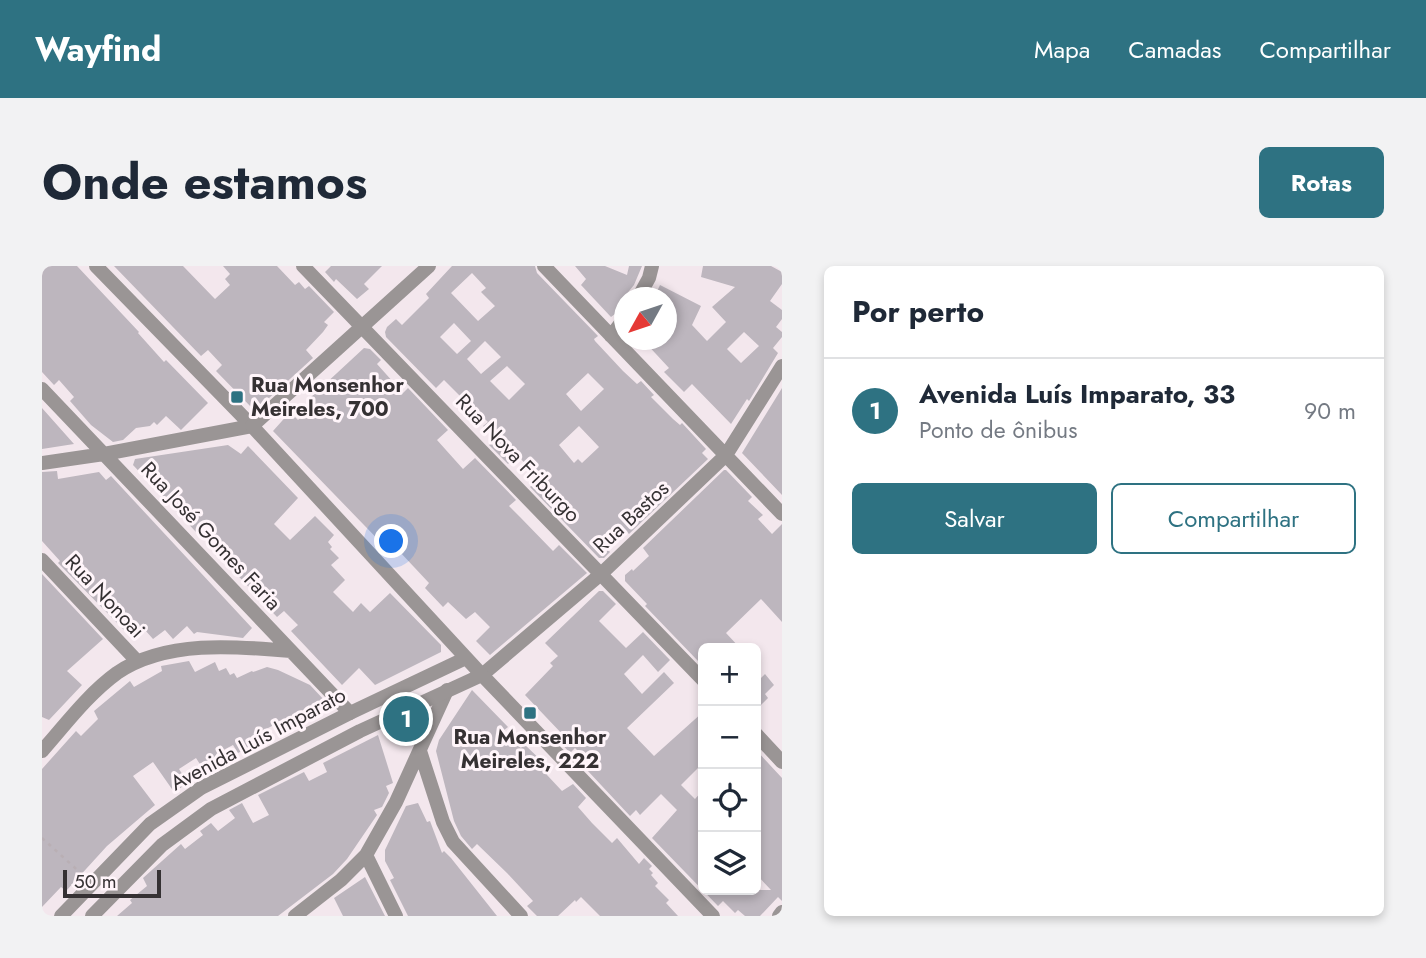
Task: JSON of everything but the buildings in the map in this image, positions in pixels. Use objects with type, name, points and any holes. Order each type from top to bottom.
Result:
[{"type":"street","points":[[96,266],[252,426],[466,658],[713,916]]},
{"type":"street","name":"Rua Nova Friburgo","points":[[303,266],[698,675]]},
{"type":"street","points":[[42,463],[252,426],[429,266]]},
{"type":"street","points":[[544,266],[782,514]]},
{"type":"street","points":[[644,287],[652,266]]},
{"type":"street","points":[[611,336],[614,332]]},
{"type":"street","name":"Rua Bastos","points":[[482,675],[601,574],[726,455],[782,366]]},
{"type":"street","name":"Rua José Gomes Faria","points":[[42,389],[350,713]]},
{"type":"street","name":"Rua Nonoai","points":[[42,560],[137,661]]},
{"type":"street","points":[[45,741],[94,693],[116,674],[137,661],[167,652],[200,649],[252,647],[291,650]]},
{"type":"street","name":"Avenida Luís Imparato","points":[[61,916],[150,824],[201,788],[466,658]]},
{"type":"street","name":"Avenida Luís Imparato","points":[[92,916],[162,845],[211,809],[360,731],[482,675]]},
{"type":"street","points":[[295,916],[341,880],[366,855],[396,802],[447,690]]},
{"type":"street","points":[[761,739],[782,762]]},
{"type":"street","points":[[420,751],[443,822],[453,842],[522,916]]},
{"type":"street","points":[[366,855],[396,916]]},
{"type":"path","points":[[42,838],[91,883]]},
{"type":"place","name":"Rua Monsenhor Meireles, 700","points":[[237,397]]},
{"type":"place","name":"Rua Monsenhor Meireles, 222","points":[[530,713]]},
{"type":"place","name":"Avenida Luís Imparato, 33","points":[[406,719]]}]
